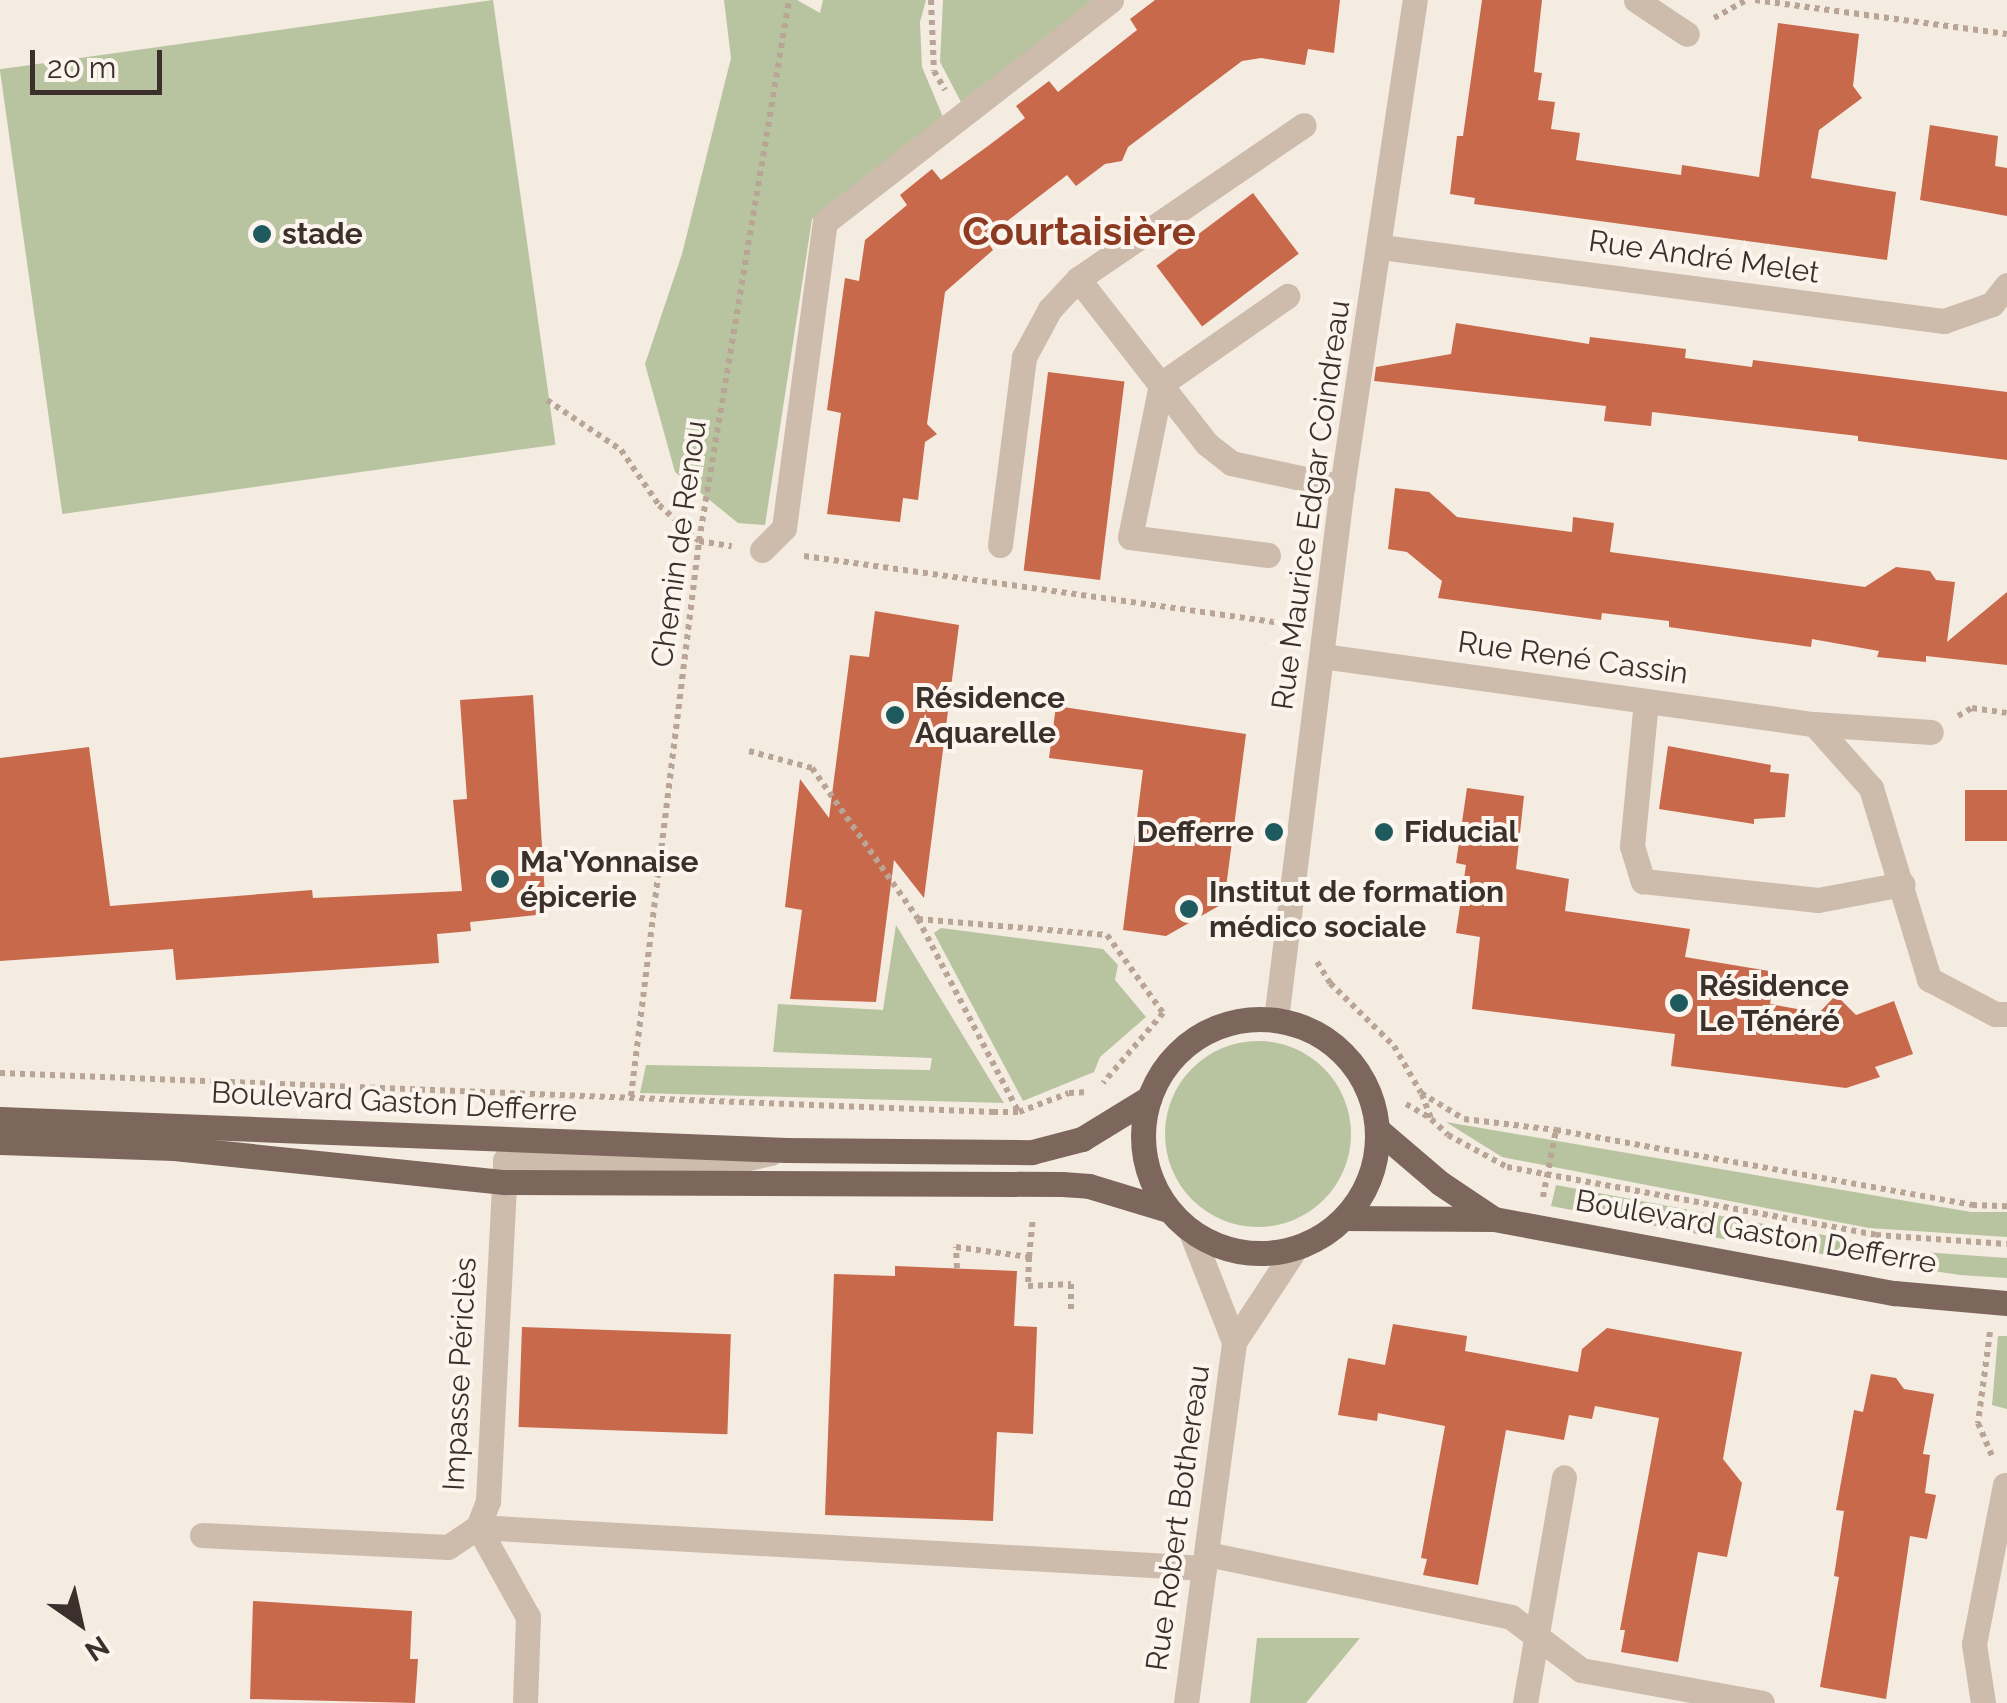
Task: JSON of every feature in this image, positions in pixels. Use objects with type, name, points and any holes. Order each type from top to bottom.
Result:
[{"type":"main road","points":[[1276,1019],[1306,1028],[1334,1044],[1356,1068],[1371,1096],[1378,1130],[1372,1175],[1344,1218],[1295,1248],[1259,1254],[1223,1248],[1190,1232],[1168,1210],[1144,1156],[1143,1126],[1149,1098],[1168,1063],[1198,1036],[1235,1021],[1276,1019]]},
{"type":"main road","name":"Boulevard Gaston Defferre","points":[[0,1118],[786,1150],[1056,1150],[1149,1098]]},
{"type":"main road","name":"Boulevard Gaston Defferre","points":[[1378,1130],[1440,1183],[1494,1219]]},
{"type":"main road","name":"Boulevard Gaston Defferre","points":[[0,1142],[174,1148],[504,1182],[1062,1184],[1089,1186],[1168,1210]]},
{"type":"main road","name":"Boulevard Gaston Defferre","points":[[1344,1218],[1494,1219],[1894,1293],[2001,1302]]},
{"type":"street","points":[[762,550],[784,528],[826,222],[1110,0]]},
{"type":"street","name":"Rue Maurice Edgar Coindreau","points":[[1276,1019],[1342,486],[1381,247],[1415,0]]},
{"type":"street","points":[[1636,0],[1686,34]]},
{"type":"street","points":[[1000,545],[1024,357],[1050,309],[1078,279],[1304,126]]},
{"type":"street","name":"Rue André Melet","points":[[1381,247],[1944,322],[1992,304],[2007,285]]},
{"type":"street","points":[[1078,279],[1208,444],[1231,463],[1342,486]]},
{"type":"street","points":[[1268,555],[1130,537],[1162,384],[1288,296]]},
{"type":"street","name":"Rue René Cassin","points":[[1322,656],[1814,724],[1931,732]]},
{"type":"street","points":[[1646,701],[1632,846],[1643,881],[1818,900],[1903,884]]},
{"type":"street","points":[[1814,724],[1871,788],[1929,980],[1995,1014],[2007,1014]]},
{"type":"street","name":"Boulevard Gaston Defferre","points":[[504,1182],[505,1160],[716,1166],[786,1150]]},
{"type":"street","name":"Impasse Périclès","points":[[202,1535],[448,1547],[478,1527],[488,1501],[504,1182]]},
{"type":"street","name":"Rue Robert Bothereau","points":[[1190,1232],[1234,1342]]},
{"type":"street","name":"Rue Robert Bothereau","points":[[1186,1703],[1234,1342],[1295,1248]]},
{"type":"street","points":[[1525,1703],[1564,1477]]},
{"type":"street","points":[[1983,1703],[1974,1644],[2005,1484]]},
{"type":"street","points":[[478,1527],[1206,1561],[1511,1617],[1581,1670],[1762,1703]]},
{"type":"street","points":[[478,1527],[528,1617],[525,1703]]},
{"type":"path","name":"Chemin de Renou","points":[[630,1096],[699,541],[790,0]]},
{"type":"path","points":[[931,0],[934,71],[960,117]]},
{"type":"path","points":[[1755,0],[2007,34]]},
{"type":"path","points":[[547,400],[621,450],[658,505],[699,541],[1324,629]]},
{"type":"path","points":[[1931,732],[1972,708],[2007,714]]},
{"type":"path","points":[[748,751],[812,768],[918,919],[1019,1112]]},
{"type":"path","points":[[0,1073],[1019,1112],[1069,1093],[1095,1092],[1162,1013],[1107,935],[918,919]]},
{"type":"path","points":[[1314,958],[1330,983],[1394,1046],[1421,1093],[1430,1119],[1448,1136],[1508,1167],[1876,1235],[2007,1244]]},
{"type":"path","points":[[1421,1093],[1464,1119],[1556,1130],[1972,1205],[2007,1206]]},
{"type":"path","points":[[1535,1226],[1556,1130]]},
{"type":"path","points":[[1029,1257],[1028,1286],[1071,1284],[1071,1313]]},
{"type":"path","points":[[2001,1302],[1978,1423],[2005,1484]]},
{"type":"green space","name":"stade","points":[[493,0],[555,445],[62,514],[0,69]]},
{"type":"green space","points":[[724,0],[797,0],[820,13],[823,0],[926,0],[920,22],[922,67],[943,117],[812,219],[765,525],[738,523],[675,472],[645,364],[682,254],[731,58]]},
{"type":"green space","points":[[943,0],[1099,0],[961,102],[940,62]]},
{"type":"green space","points":[[896,925],[1004,1103],[640,1093],[646,1065],[930,1070],[932,1058],[773,1052],[778,1004],[883,1010]]},
{"type":"green space","points":[[941,928],[1103,949],[1118,965],[1115,980],[1146,1017],[1100,1057],[1094,1072],[1023,1101],[934,933]]},
{"type":"green space","points":[[1258,1041],[1293,1049],[1323,1069],[1343,1099],[1351,1134],[1343,1169],[1323,1199],[1293,1219],[1258,1227],[1223,1219],[1193,1199],[1173,1169],[1165,1134],[1173,1099],[1193,1069],[1223,1049]]},
{"type":"green space","points":[[1446,1122],[1971,1212],[2007,1212],[2007,1237],[1869,1228],[1502,1157]]},
{"type":"green space","points":[[1556,1185],[1909,1251],[2007,1258],[2007,1278],[1960,1275],[1723,1239],[1551,1206]]},
{"type":"green space","points":[[1998,1336],[2007,1336],[2007,1409],[1992,1405]]},
{"type":"green space","points":[[1257,1638],[1360,1638],[1306,1703],[1250,1703]]},
{"type":"building","points":[[1155,0],[1340,0],[1334,53],[1308,49],[1305,65],[1261,58],[1242,61],[1128,147],[1122,161],[1105,164],[1076,186],[1067,175],[985,238],[993,250],[945,292],[927,424],[937,434],[925,442],[918,500],[903,498],[900,522],[827,514],[841,413],[827,410],[845,278],[859,281],[865,240],[907,205],[900,195],[932,169],[941,180],[1025,118],[1016,106],[1049,81],[1058,92],[1137,30],[1130,19]]},
{"type":"building","points":[[1482,0],[1542,0],[1534,72],[1542,73],[1538,100],[1555,102],[1551,129],[1580,133],[1576,160],[1681,175],[1682,165],[1759,177],[1778,23],[1859,34],[1853,86],[1862,98],[1819,130],[1811,178],[1896,192],[1887,260],[1474,204],[1475,198],[1450,194],[1457,136],[1463,136]]},
{"type":"building","points":[[1930,125],[1998,136],[1995,166],[2007,168],[2007,216],[1920,200]]},
{"type":"building","points":[[1253,193],[1299,254],[1202,327],[1156,266]]},
{"type":"building","points":[[1456,323],[1589,344],[1590,337],[1686,349],[1685,358],[1752,367],[1753,360],[2007,392],[2007,460],[1858,441],[1858,436],[1652,412],[1651,426],[1604,421],[1606,406],[1374,381],[1376,367],[1451,354]]},
{"type":"building","points":[[1048,372],[1124,381],[1100,580],[1024,571]]},
{"type":"building","points":[[1395,488],[1429,492],[1457,517],[1572,532],[1573,517],[1614,523],[1610,552],[1865,587],[1896,567],[1930,571],[1936,580],[1955,582],[1947,642],[2007,592],[2007,665],[1926,656],[1926,662],[1877,657],[1879,651],[1812,639],[1811,647],[1669,627],[1669,621],[1602,613],[1601,620],[1438,598],[1442,581],[1407,552],[1388,549]]},
{"type":"building","points":[[875,611],[959,625],[924,898],[894,860],[876,1002],[790,999],[802,910],[785,907],[800,779],[829,818],[850,655],[869,657]]},
{"type":"building","points":[[533,695],[546,914],[470,922],[471,931],[437,934],[439,963],[176,980],[173,949],[0,961],[0,758],[89,747],[110,906],[312,890],[313,898],[462,891],[453,800],[467,799],[460,700]]},
{"type":"building","points":[[1056,706],[1246,734],[1224,903],[1166,936],[1123,930],[1143,770],[1049,758]]},
{"type":"building","points":[[1668,746],[1771,765],[1770,772],[1789,774],[1785,817],[1754,819],[1754,824],[1659,809]]},
{"type":"building","points":[[1467,788],[1524,796],[1516,869],[1569,879],[1565,911],[1690,929],[1685,957],[1775,972],[1770,1004],[1819,1013],[1836,995],[1856,1015],[1894,1001],[1913,1054],[1875,1067],[1880,1077],[1846,1088],[1671,1066],[1675,1034],[1472,1009],[1480,937],[1456,933],[1466,865],[1456,863]]},
{"type":"building","points":[[1965,790],[2007,790],[2007,841],[1965,841]]},
{"type":"building","points":[[895,1266],[1017,1271],[1014,1326],[1037,1327],[1033,1434],[997,1432],[993,1521],[825,1515],[834,1274],[895,1276]]},
{"type":"building","points":[[1393,1324],[1467,1336],[1465,1351],[1578,1372],[1582,1349],[1607,1328],[1742,1352],[1723,1459],[1742,1483],[1727,1557],[1698,1552],[1678,1662],[1621,1652],[1625,1630],[1620,1630],[1659,1418],[1595,1406],[1592,1419],[1569,1415],[1564,1440],[1506,1430],[1478,1585],[1423,1575],[1427,1559],[1421,1558],[1445,1426],[1378,1413],[1377,1421],[1338,1415],[1348,1358],[1385,1365]]},
{"type":"building","points":[[522,1327],[731,1334],[727,1434],[519,1427]]},
{"type":"building","points":[[1871,1374],[1896,1378],[1904,1389],[1934,1394],[1923,1454],[1930,1455],[1925,1493],[1936,1495],[1927,1539],[1910,1536],[1886,1699],[1820,1687],[1839,1577],[1834,1576],[1844,1511],[1836,1510],[1854,1410],[1863,1412]]},
{"type":"building","points":[[253,1601],[412,1611],[410,1659],[418,1659],[415,1703],[250,1699]]},
{"type":"place","name":"stade","points":[[262,234]]},
{"type":"place","name":"Résidence Aquarelle","points":[[895,715]]},
{"type":"place","name":"Defferre","points":[[1274,832]]},
{"type":"place","name":"Fiducial","points":[[1384,832]]},
{"type":"place","name":"Ma'Yonnaise épicerie","points":[[500,879]]},
{"type":"place","name":"Institut de formation médico sociale","points":[[1189,909]]},
{"type":"place","name":"Résidence Le Ténéré","points":[[1679,1003]]},
{"type":"district","name":"Courtaisière","points":[[1079,231]]}]
